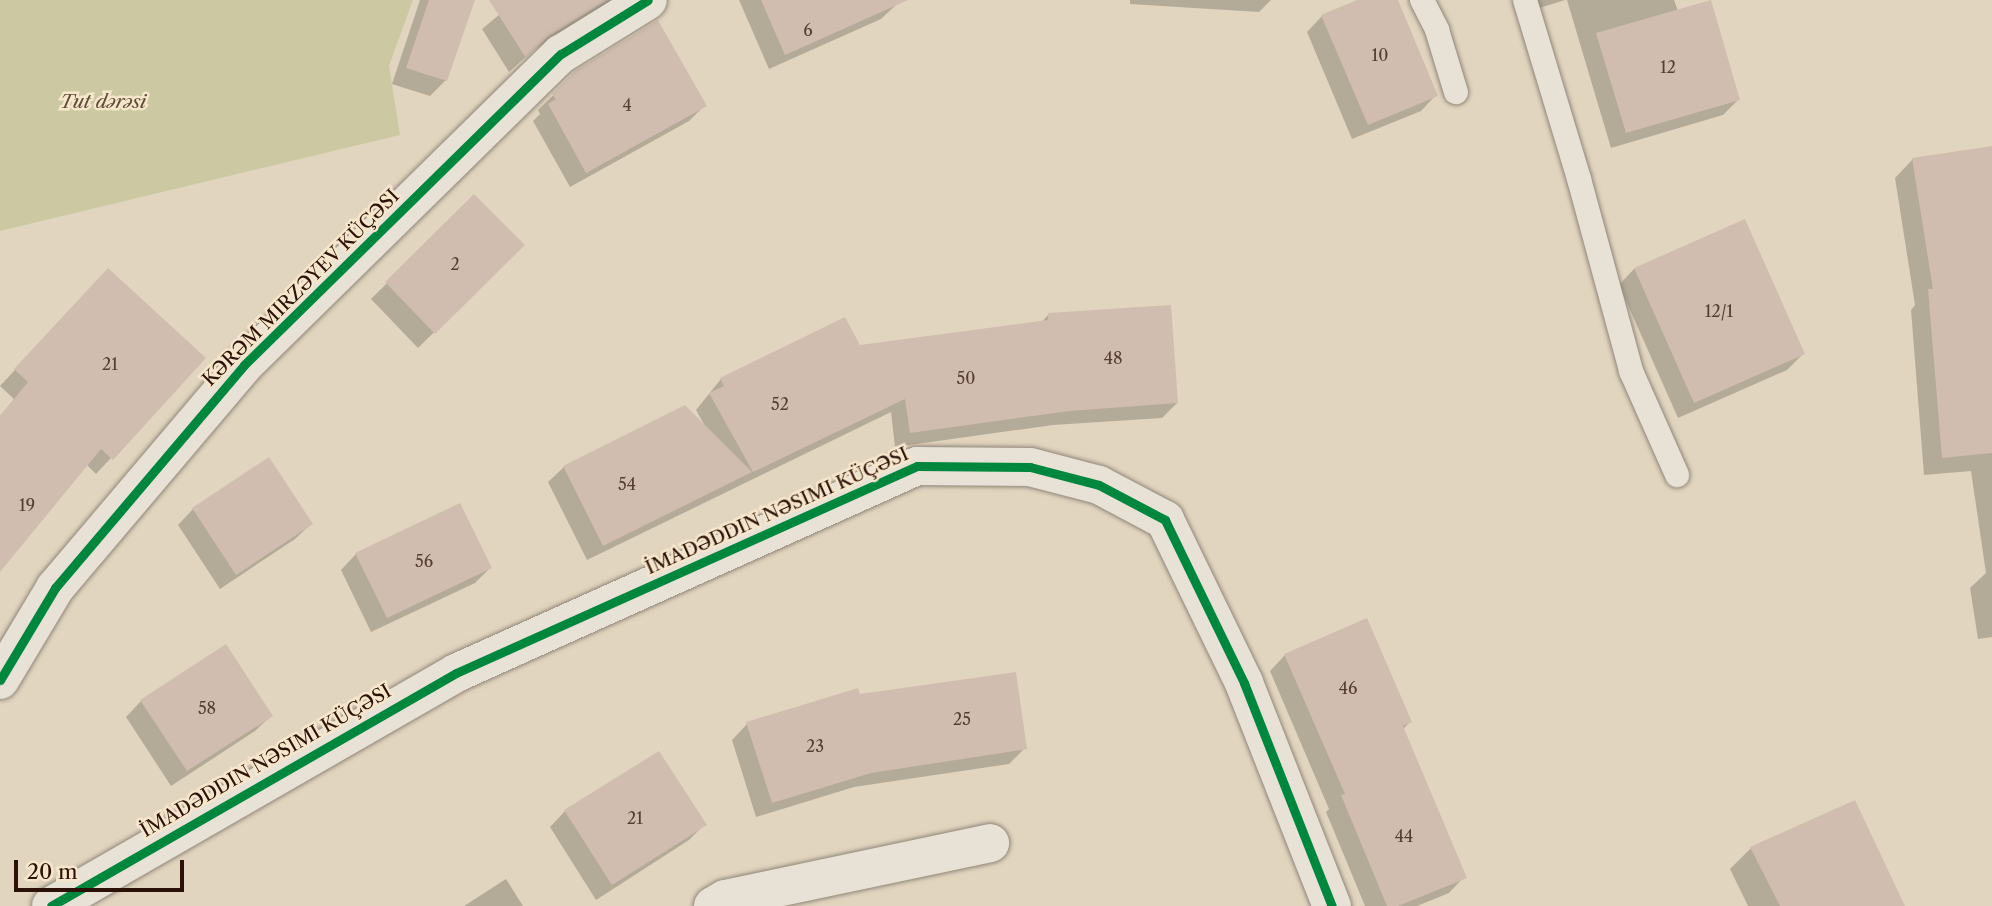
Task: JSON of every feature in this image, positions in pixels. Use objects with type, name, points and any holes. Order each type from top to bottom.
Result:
[{"type":"street","name":"KƏRƏM MIRZƏYEV KÜÇƏSI","points":[[0,680],[55,588],[244,365],[561,54],[648,0]]},
{"type":"street","name":"İMADƏDDIN NƏSIMI KÜÇƏSI","points":[[51,906],[456,673],[917,466],[1030,467],[1099,485],[1165,520],[1244,683],[1332,906]]},
{"type":"street","points":[[713,906],[725,898],[990,843]]},
{"type":"lane","points":[[1422,0],[1437,30],[1456,92]]},
{"type":"lane","points":[[1525,0],[1631,371],[1677,475]]},
{"type":"green space","name":"Tut dərəsi","points":[[0,0],[413,0],[389,66],[400,135],[0,231]]},
{"type":"building","points":[[429,0],[475,0],[447,81],[406,68]]},
{"type":"building","points":[[489,0],[607,0],[549,36],[526,58]]},
{"type":"building","points":[[761,0],[908,0],[785,55]]},
{"type":"building","points":[[1357,0],[1398,0],[1438,96],[1368,125],[1321,15]]},
{"type":"building","points":[[1711,0],[1740,100],[1626,133],[1596,33]]},
{"type":"building","points":[[658,20],[707,106],[586,173],[548,104],[556,99],[552,94],[575,71]]},
{"type":"building","points":[[1992,146],[1992,453],[1942,458],[1928,289],[1933,289],[1912,158]]},
{"type":"building","points":[[474,194],[525,245],[435,334],[385,282]]},
{"type":"building","points":[[1745,219],[1805,354],[1694,403],[1634,268]]},
{"type":"building","points":[[108,268],[206,358],[113,460],[101,449],[0,572],[0,416],[28,382],[14,369]]},
{"type":"building","points":[[1171,305],[1178,403],[1069,411],[910,433],[905,399],[753,472],[709,393],[724,386],[720,378],[845,317],[860,345],[1048,320],[1048,313]]},
{"type":"building","points":[[685,405],[752,472],[603,546],[563,466]]},
{"type":"building","points":[[269,457],[313,524],[236,575],[192,508]]},
{"type":"building","points":[[460,503],[492,568],[387,618],[355,553]]},
{"type":"building","points":[[1367,618],[1412,722],[1403,726],[1467,878],[1398,906],[1387,906],[1341,795],[1345,794],[1284,654]]},
{"type":"building","points":[[226,644],[273,716],[187,771],[140,700]]},
{"type":"building","points":[[1016,672],[1027,749],[871,773],[772,803],[746,722],[858,688],[860,694]]},
{"type":"building","points":[[659,751],[707,825],[612,885],[564,810]]},
{"type":"building","points":[[1855,800],[1905,906],[1780,906],[1750,847]]},
{"type":"cycle path","points":[[0,680],[55,588],[244,365],[561,54],[648,0]]},
{"type":"cycle path","points":[[51,906],[456,673],[917,466],[1030,467],[1099,485],[1165,520],[1244,683],[1332,906]]}]
